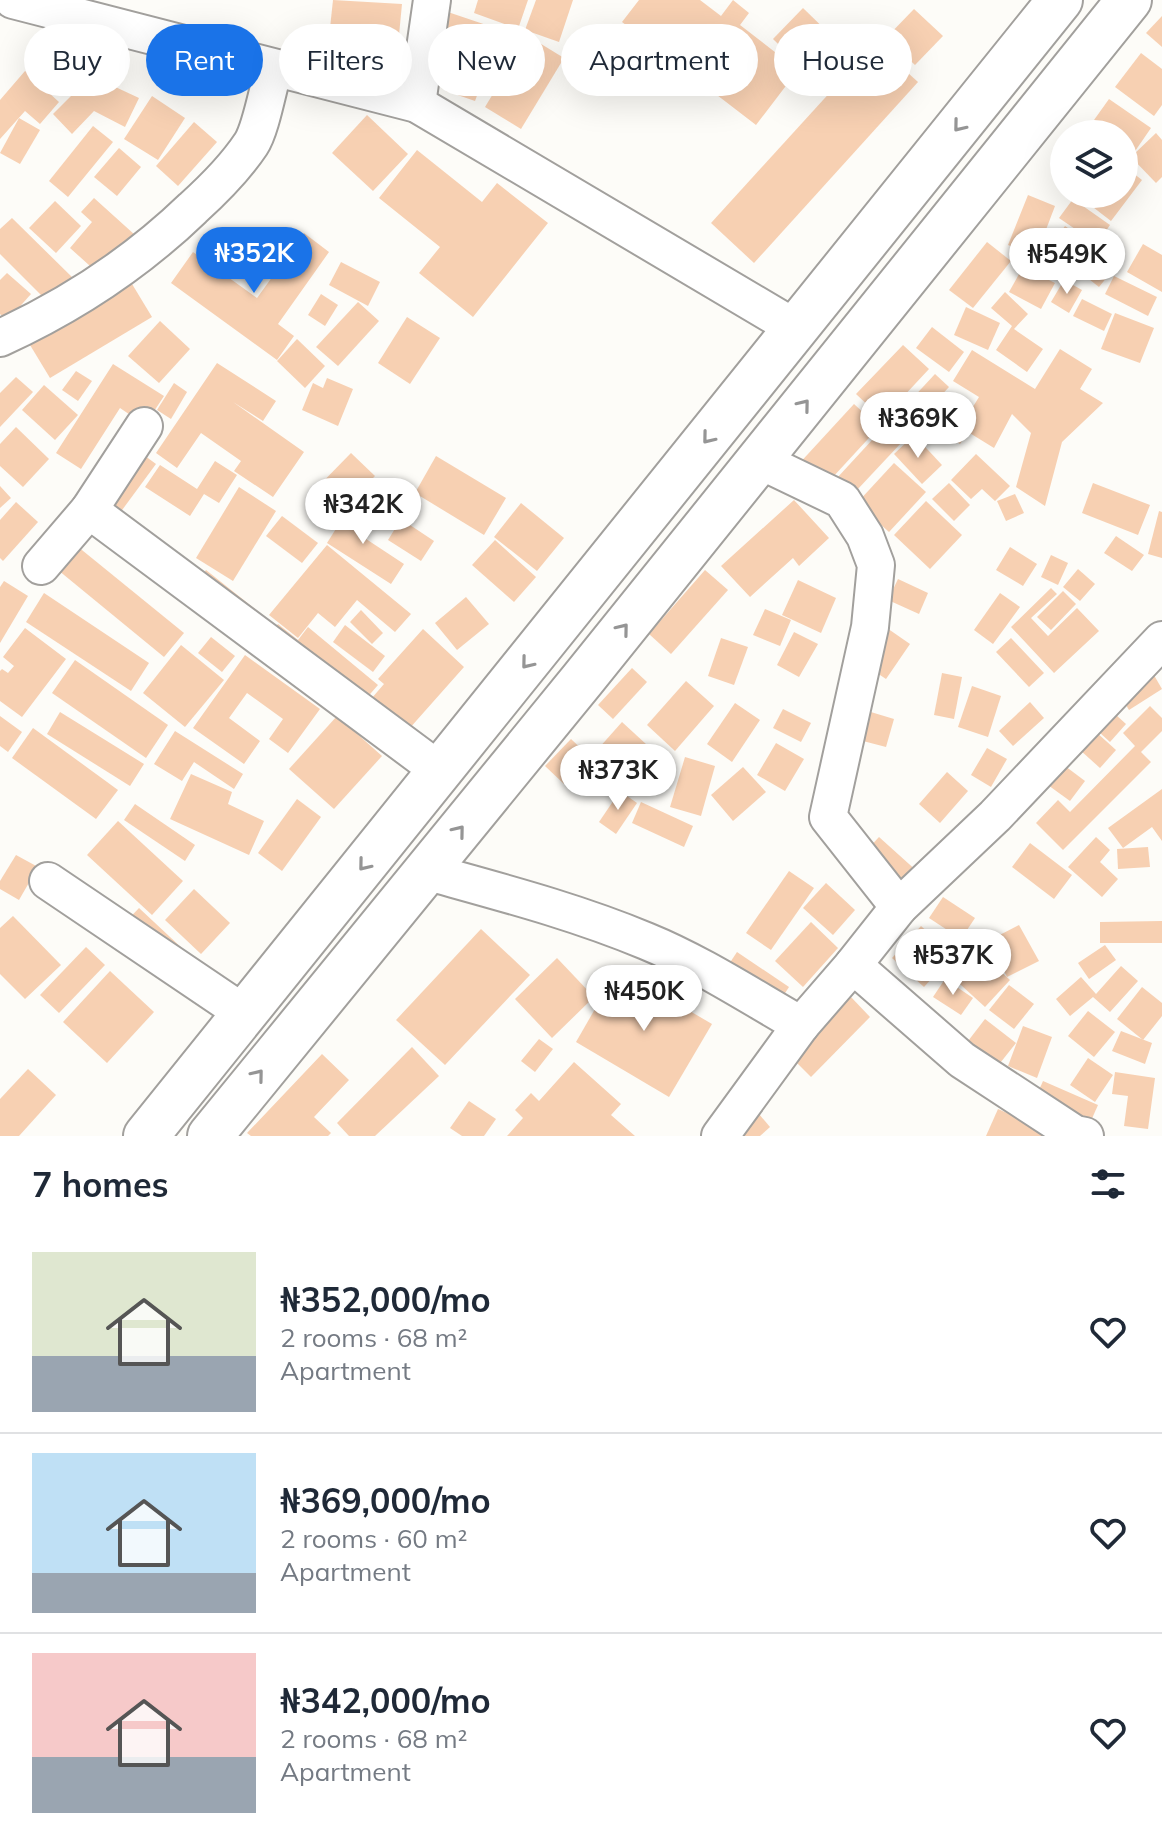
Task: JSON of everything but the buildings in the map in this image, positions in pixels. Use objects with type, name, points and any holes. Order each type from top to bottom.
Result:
[{"type":"street","points":[[13,0],[417,104],[797,329]]},
{"type":"street","points":[[417,104],[432,0]]},
{"type":"street","points":[[146,1136],[1060,0]]},
{"type":"street","points":[[210,1136],[1129,0]]},
{"type":"street","points":[[0,338],[103,282],[159,241],[218,185],[253,142],[274,68]]},
{"type":"street","points":[[41,566],[89,510],[144,426]]},
{"type":"street","points":[[759,460],[842,500],[865,536],[876,565],[870,627],[828,817],[899,907]]},
{"type":"street","points":[[89,510],[440,771]]},
{"type":"street","points":[[720,1136],[801,1025],[899,907],[995,816],[1162,640]]},
{"type":"street","points":[[425,871],[560,908],[648,942],[703,968],[801,1025]]},
{"type":"street","points":[[48,881],[245,1014]]},
{"type":"street","points":[[853,965],[962,1060],[1075,1134],[1085,1136]]}]
